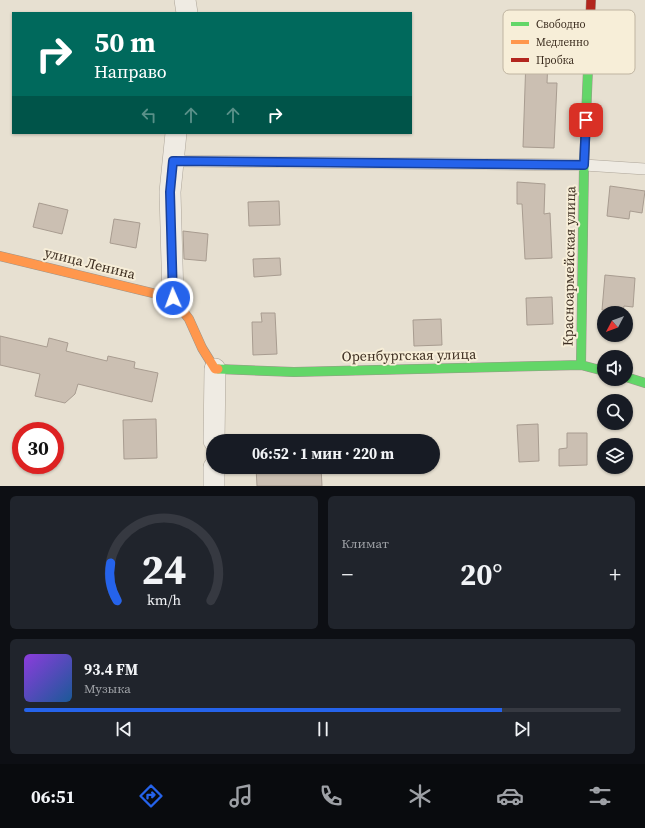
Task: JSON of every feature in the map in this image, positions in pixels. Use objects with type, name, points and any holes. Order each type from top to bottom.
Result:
[{"type":"street","points":[[185,0],[187,12]]},
{"type":"street","name":"Красноармейская улица","points":[[592,0],[592,10]]},
{"type":"street","name":"Красноармейская улица","points":[[581,365],[584,165],[588,74]]},
{"type":"street","points":[[176,134],[170,192],[173,298],[189,319],[202,348],[214,369],[214,434]]},
{"type":"street","name":"улица Ленина","points":[[0,256],[173,298]]},
{"type":"street","name":"Оренбургская улица","points":[[214,369],[294,372],[581,365],[597,369]]},
{"type":"street","points":[[633,379],[645,383]]},
{"type":"street","points":[[214,474],[214,486]]},
{"type":"lane","points":[[173,161],[584,165],[645,169]]},
{"type":"building","points":[[525,74],[547,74],[547,83],[557,83],[554,148],[523,147]]},
{"type":"building","points":[[517,182],[545,184],[544,214],[550,213],[552,258],[525,259],[522,204],[517,204]]},
{"type":"building","points":[[610,186],[645,191],[642,213],[630,211],[629,219],[607,216]]},
{"type":"building","points":[[279,201],[280,225],[249,226],[248,202]]},
{"type":"building","points":[[39,203],[68,210],[62,234],[33,227]]},
{"type":"building","points":[[114,219],[140,223],[136,248],[110,243]]},
{"type":"building","points":[[183,231],[208,234],[206,261],[184,259]]},
{"type":"building","points":[[280,258],[281,275],[254,277],[253,259]]},
{"type":"building","points":[[605,275],[635,278],[633,307],[602,306]]},
{"type":"building","points":[[552,297],[553,324],[527,325],[526,298]]},
{"type":"building","points":[[261,313],[275,313],[277,354],[253,355],[252,322],[262,322]]},
{"type":"building","points":[[441,319],[442,345],[414,346],[413,320]]},
{"type":"building","points":[[0,336],[47,347],[49,338],[68,343],[66,351],[107,361],[108,356],[135,362],[134,368],[158,373],[152,402],[78,384],[75,394],[65,403],[35,396],[40,374],[0,365]]},
{"type":"building","points":[[156,419],[157,458],[124,459],[123,420]]},
{"type":"building","points":[[538,424],[539,461],[519,462],[517,425]]},
{"type":"building","points":[[567,433],[587,433],[587,465],[559,466],[559,449],[567,448]]},
{"type":"building","points":[[256,474],[321,474],[322,486],[257,486]]},
{"type":"traffic: fast","points":[[581,365],[584,165],[588,74]]},
{"type":"traffic: fast","points":[[218,369],[294,372],[581,365],[597,369]]},
{"type":"traffic: fast","points":[[633,379],[645,383]]},
{"type":"traffic: slow","points":[[0,256],[173,298],[189,319],[202,348],[215,369],[218,369]]},
{"type":"traffic: jam","points":[[591,0],[591,10]]},
{"type":"route","points":[[173,298],[170,192],[173,161],[584,165],[586,120]]}]
